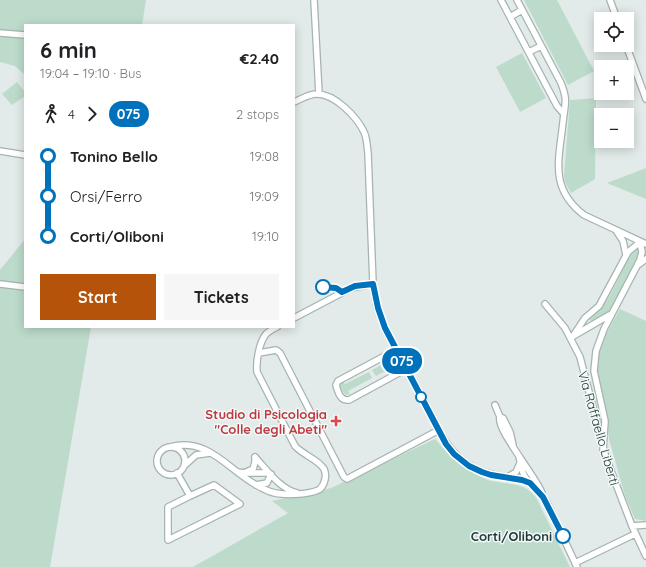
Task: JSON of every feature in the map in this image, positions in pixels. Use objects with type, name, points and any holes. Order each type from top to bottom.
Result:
[{"type":"street","points":[[314,0],[319,94]]},
{"type":"street","points":[[501,0],[557,106],[564,114]]},
{"type":"street","points":[[517,0],[561,82],[564,92],[566,102],[558,176],[565,196],[577,210],[593,220],[643,243]]},
{"type":"street","points":[[610,0],[614,12]]},
{"type":"street","points":[[510,17],[522,10]]},
{"type":"street","points":[[0,33],[24,35]]},
{"type":"street","points":[[529,52],[541,46]]},
{"type":"street","points":[[629,52],[646,99]]},
{"type":"street","points":[[295,102],[311,94],[319,94],[332,98],[339,102],[361,127],[366,139],[373,284],[380,318],[446,444],[454,454],[466,463],[486,473],[530,483]]},
{"type":"street","points":[[0,151],[24,155]]},
{"type":"street","points":[[614,230],[623,241],[626,256]]},
{"type":"street","points":[[571,339],[585,318],[599,306],[630,249],[643,243]]},
{"type":"street","points":[[603,450],[605,421],[596,380],[594,361],[600,339],[638,265],[643,243]]},
{"type":"street","points":[[638,265],[646,259]]},
{"type":"street","points":[[0,284],[24,287]]},
{"type":"street","points":[[295,317],[351,288],[373,284]]},
{"type":"street","name":"Via Raffaello Liberti","points":[[545,304],[559,320],[580,357],[603,450],[616,489],[646,556]]},
{"type":"street","points":[[571,339],[585,328],[609,315],[611,316]]},
{"type":"street","points":[[212,452],[196,455],[177,473],[164,473],[159,466],[158,458],[160,453],[166,448],[186,445],[199,447],[212,452],[255,485],[264,490],[289,495],[317,491],[322,487],[325,479],[324,470],[300,451],[294,444],[259,377],[256,368],[262,339],[267,332],[275,328]]},
{"type":"street","points":[[259,353],[276,350],[280,353],[340,470],[347,479],[439,430]]},
{"type":"street","points":[[396,350],[338,380],[336,385],[342,398],[349,400],[406,369]]},
{"type":"street","points":[[495,405],[500,417],[500,423],[519,457],[536,481],[576,565],[635,534]]},
{"type":"street","points":[[170,447],[182,451],[185,457],[184,465]]},
{"type":"street","points":[[241,473],[253,469],[256,457],[287,490],[302,494]]},
{"type":"street","points":[[505,478],[513,475],[518,470],[520,463],[519,457]]},
{"type":"street","points":[[519,457],[523,471],[530,483],[543,497]]},
{"type":"street","points":[[177,473],[190,496]]},
{"type":"street","points":[[241,473],[270,473]]},
{"type":"street","points":[[255,485],[266,483],[270,473]]},
{"type":"street","points":[[214,485],[240,504],[168,540],[168,507],[190,496],[214,485]]},
{"type":"street","points":[[632,526],[646,525]]},
{"type":"green space","points":[[0,0],[146,0],[142,24],[24,24],[24,74],[15,66],[0,62]]},
{"type":"green space","points":[[524,0],[557,0],[594,71],[568,85]]},
{"type":"green space","points":[[522,53],[546,98],[520,112],[496,67]]},
{"type":"green space","points":[[17,82],[24,91],[24,97],[12,105],[2,94]]},
{"type":"green space","points":[[594,98],[594,100],[596,100],[596,108],[594,108],[595,179],[571,193],[565,182],[564,176],[570,100]]},
{"type":"green space","points":[[646,168],[646,199],[607,183]]},
{"type":"green space","points":[[24,240],[24,328],[91,328],[50,567],[0,567],[0,270]]},
{"type":"green space","points":[[638,249],[640,257],[611,312],[591,322],[590,319],[602,307],[616,284],[628,259]]},
{"type":"green space","points":[[620,309],[646,321],[646,521],[635,519],[625,496],[609,439],[607,418],[597,367],[599,349],[602,341]]},
{"type":"green space","points":[[393,359],[396,365],[376,376],[372,370]]},
{"type":"green space","points":[[369,372],[372,378],[348,391],[350,394],[346,395],[340,383],[343,381],[345,384]]},
{"type":"green space","points":[[435,439],[453,458],[472,472],[494,482],[524,487],[534,495],[570,567],[193,567],[288,513],[272,501],[331,488]]},
{"type":"bus line","name":"075","points":[[323,287],[334,287],[342,292],[355,286],[373,284],[380,318],[446,444],[462,461],[475,469],[491,475],[514,478],[530,483],[543,497],[563,536]]},
{"type":"place","name":"Studio di Psicologia \"Colle degli Abeti\"","points":[[336,421]]},
{"type":"place","name":"Corti/Oliboni","points":[[563,536]]}]
